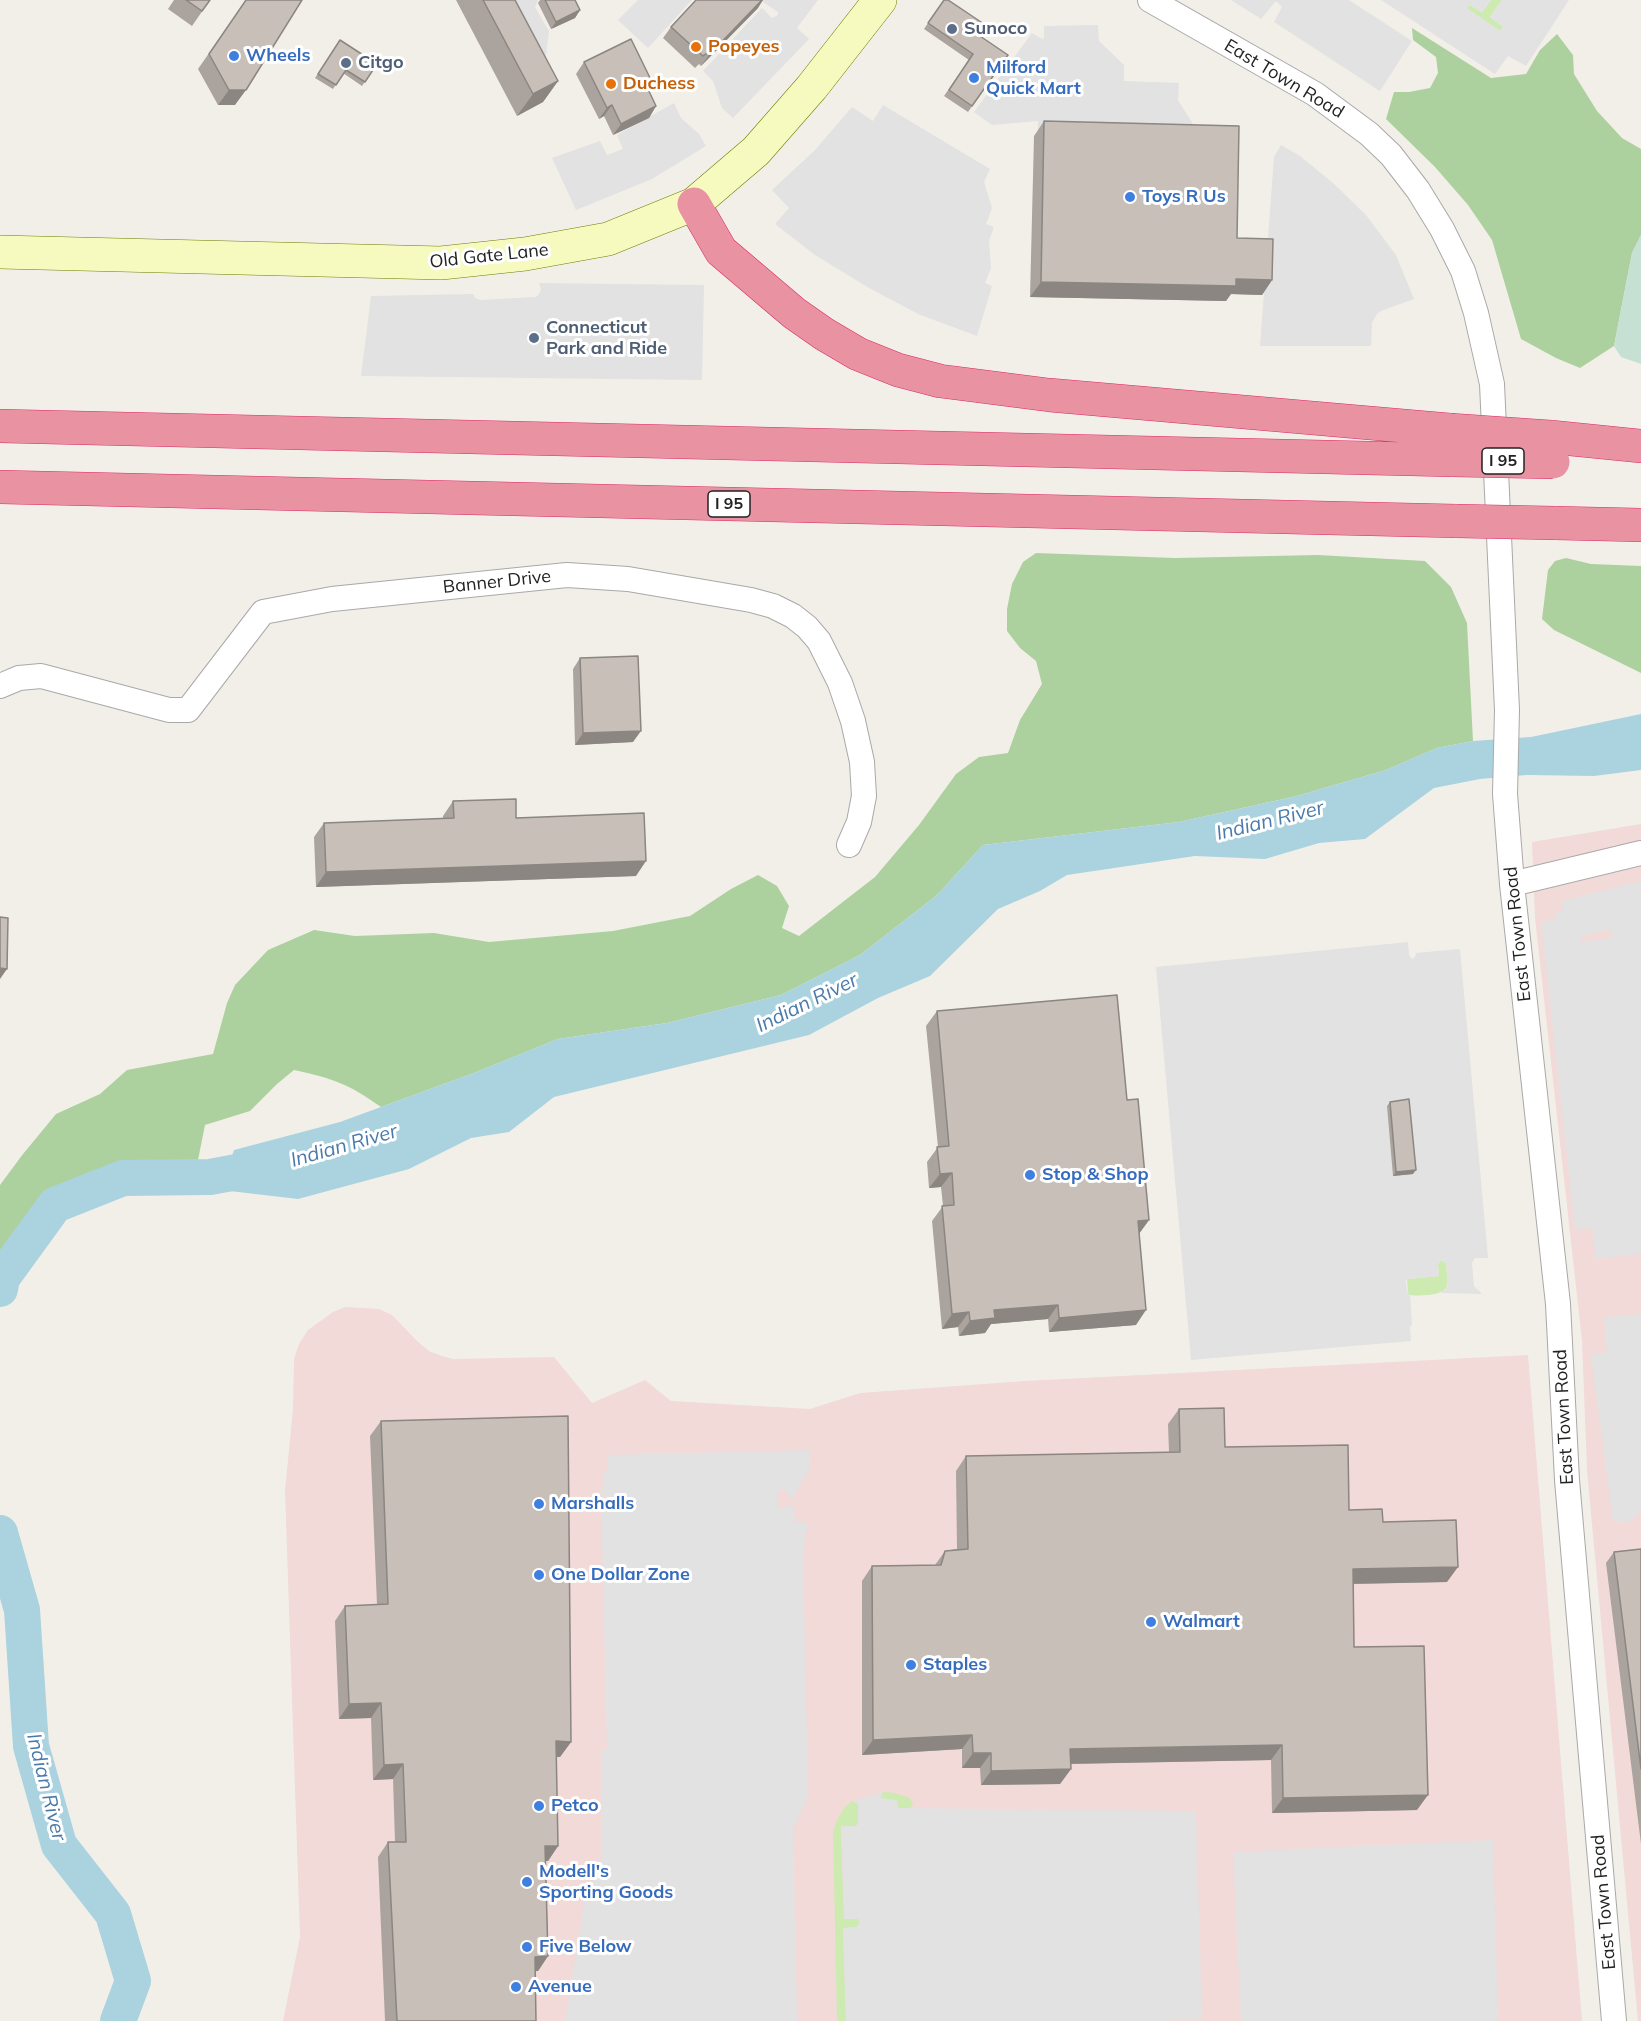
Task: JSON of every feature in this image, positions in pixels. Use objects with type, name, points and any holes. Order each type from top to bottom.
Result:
[{"type":"highway","points":[[694,204],[722,251],[794,313],[858,354],[898,369],[940,381],[1451,445]]},
{"type":"highway","points":[[0,426],[1451,445],[1552,449],[1641,446]]},
{"type":"highway","points":[[1552,449],[1641,464]]},
{"type":"highway","name":"I 95","points":[[0,487],[1641,525]]},
{"type":"highway","points":[[0,506],[364,495]]},
{"type":"main road","name":"Old Gate Lane","points":[[0,252],[441,263],[525,255],[608,239],[694,204],[756,151],[812,87],[880,0]]},
{"type":"street","name":"East Town Road","points":[[1150,0],[1276,71],[1341,111],[1391,155],[1418,190],[1442,229],[1463,271],[1476,313],[1492,384],[1506,710],[1505,794],[1512,884],[1557,1295],[1567,1480],[1614,2021]]},
{"type":"street","name":"Banner Drive","points":[[0,686],[19,678],[41,676],[169,711],[188,710],[263,612],[332,599],[567,575],[590,575],[628,579],[751,600],[773,606],[793,616],[807,627],[819,641],[840,683],[854,722],[862,762],[864,796],[859,822],[849,845]]},
{"type":"street","points":[[1512,884],[1641,853]]},
{"type":"shaded area","points":[[496,0],[538,0],[535,7],[549,31],[544,72]]},
{"type":"shaded area","points":[[638,0],[692,0],[648,48],[618,20]]},
{"type":"shaded area","points":[[760,0],[818,0],[797,28],[809,39],[733,118],[722,108],[713,81],[703,71],[762,8],[772,18],[778,15],[778,12]]},
{"type":"shaded area","points":[[1231,0],[1349,0],[1412,41],[1380,91],[1274,22],[1282,7],[1277,2],[1261,19]]},
{"type":"shaded area","points":[[1381,0],[1491,0],[1482,13],[1470,5],[1466,8],[1500,31],[1503,27],[1490,17],[1502,0],[1569,0],[1526,66],[1508,56],[1495,74]]},
{"type":"shaded area","points":[[1098,25],[1099,41],[1124,65],[1124,81],[1179,83],[1178,100],[1193,124],[1192,139],[1038,136],[1038,121],[992,125],[974,112],[1032,33],[1042,39],[1044,38],[1044,26]]},
{"type":"shaded area","points":[[674,103],[681,118],[699,134],[706,146],[652,179],[576,210],[552,158],[600,141],[607,155],[623,149],[617,135]]},
{"type":"shaded area","points":[[883,105],[990,169],[984,182],[992,208],[986,224],[994,227],[989,241],[991,268],[985,283],[992,286],[977,336],[918,314],[869,288],[815,255],[775,224],[789,208],[772,190],[815,150],[852,107],[873,121]]},
{"type":"shaded area","points":[[1281,145],[1300,156],[1333,183],[1366,215],[1396,255],[1414,299],[1377,314],[1372,323],[1371,346],[1260,346],[1274,157]]},
{"type":"shaded area","name":"Connecticut Park and Ride","points":[[539,283],[704,285],[702,380],[361,376],[371,296],[473,294],[480,300],[536,297],[541,289]]},
{"type":"shaded area","points":[[1641,824],[1641,2021],[1638,2021],[1587,1470],[1582,1341],[1535,918],[1532,842]]},
{"type":"shaded area","points":[[1641,881],[1641,1254],[1596,1259],[1592,1228],[1575,1230],[1541,922],[1556,919],[1555,913],[1563,910],[1562,901]],"holes":[[[1609,929],[1613,934],[1610,938],[1580,941],[1583,936]]]},
{"type":"shaded area","points":[[1408,942],[1409,955],[1412,959],[1416,953],[1460,949],[1488,1258],[1475,1258],[1472,1263],[1474,1286],[1482,1294],[1441,1293],[1448,1284],[1446,1263],[1441,1260],[1438,1264],[1439,1276],[1407,1279],[1406,1281],[1407,1292],[1410,1295],[1411,1341],[1191,1360],[1156,967]]},
{"type":"shaded area","points":[[345,1307],[379,1309],[392,1315],[429,1351],[453,1359],[554,1357],[592,1403],[645,1380],[671,1401],[810,1409],[860,1393],[1025,1381],[1528,1355],[1582,2021],[283,2021],[300,1937],[285,1491],[293,1408],[294,1359],[299,1344],[308,1330],[333,1312]]},
{"type":"shaded area","points":[[1641,1314],[1641,1510],[1629,1522],[1613,1522],[1591,1354],[1607,1352],[1604,1318]]},
{"type":"shaded area","points":[[809,1450],[810,1467],[792,1499],[785,1490],[777,1493],[779,1507],[794,1506],[795,1522],[808,1523],[803,1548],[808,1797],[793,1829],[797,2021],[565,2021],[583,1902],[590,1902],[591,1888],[601,1860],[601,1751],[607,1749],[601,1497],[604,1472],[608,1468],[608,1455]]},
{"type":"shaded area","points":[[883,1792],[880,1798],[897,1800],[898,1808],[1196,1811],[1202,2019],[1172,2019],[1170,2021],[846,2021],[843,1928],[857,1927],[860,1921],[844,1919],[841,1826],[858,1824],[858,1804],[853,1801]]},
{"type":"shaded area","points":[[1493,1840],[1498,2021],[1241,2021],[1233,1852]]},
{"type":"green space","points":[[1491,0],[1502,0],[1490,17],[1503,27],[1500,31],[1466,8],[1470,5],[1482,12]]},
{"type":"green space","points":[[1412,28],[1491,78],[1526,74],[1540,50],[1557,34],[1573,55],[1574,74],[1597,111],[1622,138],[1641,149],[1641,235],[1632,253],[1614,346],[1580,368],[1521,339],[1492,240],[1468,205],[1435,167],[1386,119],[1394,92],[1430,88],[1438,73],[1436,57],[1413,40]]},
{"type":"green space","points":[[1641,235],[1641,364],[1621,357],[1614,346],[1632,253]]},
{"type":"green space","points":[[1036,553],[1175,558],[1318,555],[1425,561],[1451,587],[1467,623],[1473,741],[1437,748],[1386,770],[1297,796],[1179,822],[983,845],[936,896],[860,955],[781,995],[667,1023],[558,1039],[381,1107],[340,1083],[294,1070],[250,1111],[205,1125],[198,1160],[185,1186],[136,1193],[115,1190],[65,1192],[42,1212],[0,1264],[0,1185],[56,1114],[100,1094],[127,1070],[213,1054],[227,1003],[235,985],[268,950],[314,930],[355,936],[434,933],[489,942],[613,931],[690,916],[731,889],[758,875],[777,886],[789,906],[782,928],[799,936],[875,877],[919,825],[956,774],[979,757],[1008,753],[1020,720],[1042,684],[1036,661],[1020,648],[1007,631],[1007,609],[1012,584],[1023,562]]},
{"type":"green space","points":[[1566,558],[1591,564],[1641,566],[1641,673],[1554,630],[1542,619],[1548,570],[1555,561]]},
{"type":"green space","points":[[1441,1260],[1446,1263],[1448,1276],[1444,1291],[1428,1295],[1408,1295],[1407,1279],[1439,1276],[1438,1264]]},
{"type":"green space","points":[[883,1792],[910,1798],[913,1804],[911,1808],[897,1808],[880,1798]]},
{"type":"green space","points":[[853,1801],[858,1804],[858,1824],[841,1827],[844,1918],[858,1919],[860,1923],[857,1927],[843,1928],[846,2021],[837,2021],[833,1832],[842,1811]]},
{"type":"water","points":[[1641,714],[1641,770],[1594,776],[1527,775],[1480,779],[1434,788],[1365,839],[1319,843],[1265,859],[1195,856],[1067,875],[1040,891],[998,909],[930,976],[878,998],[809,1035],[554,1097],[509,1132],[471,1138],[409,1169],[298,1199],[221,1190],[234,1150],[340,1122],[474,1073],[558,1039],[667,1023],[781,995],[860,955],[936,896],[983,845],[1179,822],[1297,796],[1386,770],[1437,748],[1473,741],[1531,737]]},
{"type":"building","points":[[186,0],[210,0],[202,11]]},
{"type":"building","points":[[246,0],[302,0],[246,90],[229,90],[209,54]]},
{"type":"building","points":[[483,0],[515,0],[558,81],[533,94]]},
{"type":"building","points":[[545,0],[575,0],[580,10],[556,22]]},
{"type":"building","points":[[696,0],[762,0],[709,55],[707,53],[703,56],[671,27]]},
{"type":"building","points":[[944,0],[948,0],[984,24],[977,34],[1008,55],[972,106],[949,90],[973,54],[928,23]]},
{"type":"building","name":"Duchess","points":[[631,39],[653,84],[647,87],[656,106],[621,124],[612,105],[607,108],[584,62]]},
{"type":"building","name":"Citgo","points":[[340,40],[377,64],[365,82],[346,70],[336,85],[318,74]]},
{"type":"building","name":"Toys R Us","points":[[1044,121],[1239,126],[1237,238],[1273,239],[1272,280],[1236,279],[1236,286],[1041,282]]},
{"type":"building","points":[[638,656],[641,731],[583,733],[580,658]]},
{"type":"building","points":[[516,799],[516,818],[644,813],[646,861],[326,872],[324,823],[454,818],[453,801]]},
{"type":"building","points":[[0,917],[8,918],[7,969],[0,968]]},
{"type":"building","name":"Stop & Shop","points":[[1117,995],[1127,1100],[1138,1099],[1149,1220],[1138,1221],[1146,1310],[1059,1318],[1058,1305],[994,1310],[995,1318],[970,1321],[969,1312],[952,1314],[942,1206],[954,1205],[952,1173],[940,1174],[937,1147],[949,1146],[937,1011]]},
{"type":"building","points":[[1409,1099],[1416,1170],[1396,1172],[1390,1102]]},
{"type":"building","name":"Walmart","points":[[1224,1408],[1225,1447],[1348,1445],[1349,1510],[1382,1509],[1383,1522],[1456,1520],[1458,1567],[1353,1569],[1354,1647],[1424,1646],[1428,1795],[1283,1798],[1282,1745],[1070,1749],[1071,1769],[991,1771],[991,1753],[973,1753],[972,1735],[873,1740],[872,1566],[941,1565],[945,1551],[968,1549],[966,1456],[1180,1452],[1179,1409]]},
{"type":"building","points":[[568,1416],[571,1742],[556,1741],[558,1846],[545,1846],[548,1956],[535,1957],[536,2021],[397,2021],[388,1842],[406,1842],[403,1764],[384,1765],[381,1703],[349,1704],[345,1606],[388,1604],[381,1421]]},
{"type":"building","points":[[1641,1549],[1641,1769],[1614,1552]]},
{"type":"waterway","name":"Indian River","points":[[0,1289],[2,1278],[55,1205],[123,1178],[210,1177],[274,1165]]},
{"type":"waterway","name":"Indian River","points":[[0,1533],[22,1610],[31,1746],[59,1845],[113,1914],[133,1981],[118,2021]]},
{"type":"place","name":"Sunoco","points":[[952,29]]},
{"type":"place","name":"Popeyes","points":[[696,47]]},
{"type":"place","name":"Wheels","points":[[234,56]]},
{"type":"place","name":"Citgo","points":[[346,63]]},
{"type":"place","name":"Milford Quick Mart","points":[[974,78]]},
{"type":"place","name":"Duchess","points":[[611,84]]},
{"type":"place","name":"Toys R Us","points":[[1130,197]]},
{"type":"place","name":"Connecticut Park and Ride","points":[[534,338]]},
{"type":"place","name":"Stop & Shop","points":[[1030,1175]]},
{"type":"place","name":"Marshalls","points":[[539,1504]]},
{"type":"place","name":"One Dollar Zone","points":[[539,1575]]},
{"type":"place","name":"Walmart","points":[[1151,1622]]},
{"type":"place","name":"Staples","points":[[911,1665]]},
{"type":"place","name":"Petco","points":[[539,1806]]},
{"type":"place","name":"Modell's Sporting Goods","points":[[527,1882]]},
{"type":"place","name":"Five Below","points":[[527,1947]]},
{"type":"place","name":"Avenue","points":[[516,1987]]}]
